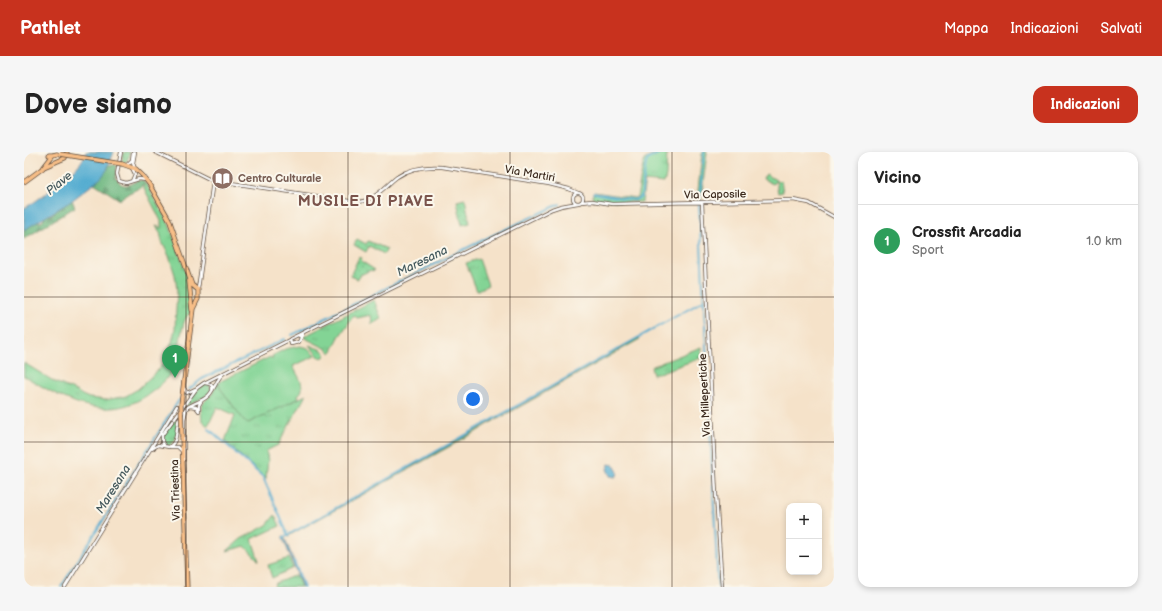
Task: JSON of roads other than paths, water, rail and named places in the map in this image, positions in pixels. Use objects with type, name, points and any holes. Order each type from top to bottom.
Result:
[{"type":"main road","points":[[24,182],[45,166],[65,158],[67,152]]},
{"type":"main road","points":[[45,166],[53,153],[127,165],[134,168],[146,180],[169,219],[192,288],[190,301],[193,315]]},
{"type":"main road","points":[[192,288],[198,290],[198,299],[193,315]]},
{"type":"main road","points":[[190,301],[196,303]]},
{"type":"main road","name":"Via Triestina","points":[[187,587],[182,437],[179,405],[193,315]]},
{"type":"street","points":[[121,152],[117,177],[120,181],[124,183],[139,179],[146,180]]},
{"type":"street","points":[[132,182],[135,174],[133,166],[134,152]]},
{"type":"street","points":[[127,165],[132,160],[134,152]]},
{"type":"street","name":"Via Martiri","points":[[155,152],[213,181],[360,202],[372,198],[398,176],[415,169],[434,166],[549,184],[568,188],[578,193]]},
{"type":"street","points":[[198,290],[213,181]]},
{"type":"street","name":"Via Martiri","points":[[568,188],[574,197]]},
{"type":"street","points":[[184,378],[184,389],[186,392],[192,392],[204,383],[227,370],[275,346],[300,336],[305,331],[552,209],[567,204],[574,197],[578,193],[583,196],[583,199],[579,202],[575,202],[574,197]]},
{"type":"street","name":"Via Caposile","points":[[583,196],[592,201]]},
{"type":"street","name":"Via Caposile","points":[[567,204],[592,201],[612,204],[798,200],[814,206],[834,217]]},
{"type":"street","name":"Via Millepertiche","points":[[699,202],[722,587]]},
{"type":"street","points":[[192,288],[198,283]]},
{"type":"street","points":[[275,346],[299,342],[301,340],[300,336]]},
{"type":"street","points":[[170,447],[175,442],[178,420],[182,414],[189,407],[208,397],[218,378],[227,370]]},
{"type":"street","points":[[204,383],[210,384],[212,386],[212,391]]},
{"type":"street","points":[[65,587],[150,451],[197,388]]},
{"type":"street","points":[[189,407],[196,407],[199,411],[200,404],[203,399]]},
{"type":"street","points":[[164,446],[162,442],[162,434],[179,405]]},
{"type":"street","points":[[183,469],[185,452],[184,416],[189,407]]},
{"type":"street","points":[[150,451],[158,445],[178,447],[182,452]]},
{"type":"water","points":[[86,152],[114,152],[107,170],[101,178],[70,202],[24,230],[24,208],[42,197],[70,174],[81,162]]},
{"type":"water","points":[[609,464],[614,465],[618,472],[617,476],[610,476],[607,469]]},
{"type":"water","points":[[284,536],[304,587],[302,587]]},
{"type":"waterway","name":"Maresana","points":[[594,193],[634,200],[641,197],[646,163],[648,159],[661,152]]},
{"type":"waterway","points":[[704,152],[699,204],[718,587]]},
{"type":"waterway","name":"Maresana","points":[[292,335],[493,235],[560,204]]},
{"type":"waterway","points":[[284,538],[703,301]]},
{"type":"waterway","name":"Maresana","points":[[189,389],[202,379],[285,339]]},
{"type":"waterway","name":"Maresana","points":[[61,587],[179,400]]},
{"type":"waterway","points":[[209,429],[263,477],[288,535]]},
{"type":"waterway","points":[[294,561],[304,587]]},
{"type":"place","name":"Centro Culturale","points":[[223,178]]},
{"type":"place","name":"Crossfit Arcadia","points":[[175,378]]},
{"type":"district","name":"MUSILE DI PIAVE","points":[[366,201]]},
{"type":"water label","name":"Piave","points":[[59,183]]}]
